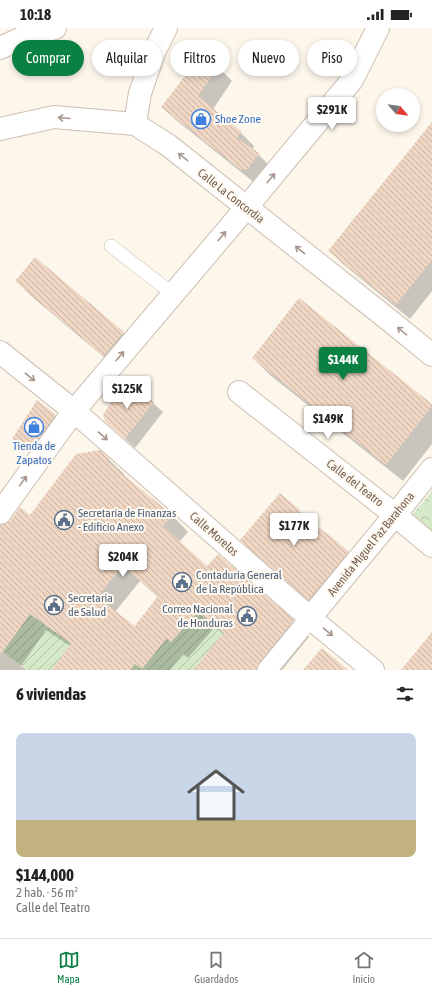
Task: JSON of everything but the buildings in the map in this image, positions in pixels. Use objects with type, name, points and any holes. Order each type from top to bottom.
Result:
[{"type":"street","points":[[0,48],[22,38],[55,28]]},
{"type":"street","points":[[135,124],[140,93],[155,50],[166,28]]},
{"type":"street","points":[[0,512],[74,411],[352,80],[378,28]]},
{"type":"street","name":"Calle La Concordia","points":[[0,129],[54,117],[135,124],[168,145],[432,355]]},
{"type":"street","name":"Calle Morelos","points":[[2,359],[74,411],[310,618],[373,670]]},
{"type":"street","name":"Calle del Teatro","points":[[239,392],[432,546]]},
{"type":"street","name":"Avenida Miguel Paz Barahona","points":[[310,618],[432,469]]},
{"type":"street","points":[[267,670],[310,618]]},
{"type":"lane","points":[[111,246],[173,294]]},
{"type":"green space","points":[[432,491],[432,532],[412,515]]},
{"type":"green space","points":[[198,612],[224,633],[193,670],[130,670],[135,664],[135,626],[142,617],[171,642]]},
{"type":"green space","points":[[30,614],[71,643],[52,670],[28,670],[3,652]]},
{"type":"place","name":"Shoe Zone","points":[[201,119]]},
{"type":"place","name":"Tienda de Zapatos","points":[[34,427]]},
{"type":"place","name":"Secretaria de Finanzas - Edificio Anexo","points":[[64,520]]},
{"type":"place","name":"Contaduría General de la República","points":[[182,582]]},
{"type":"place","name":"Secretaria de Salud","points":[[54,605]]},
{"type":"place","name":"Correo Nacional de Honduras","points":[[247,616]]}]
